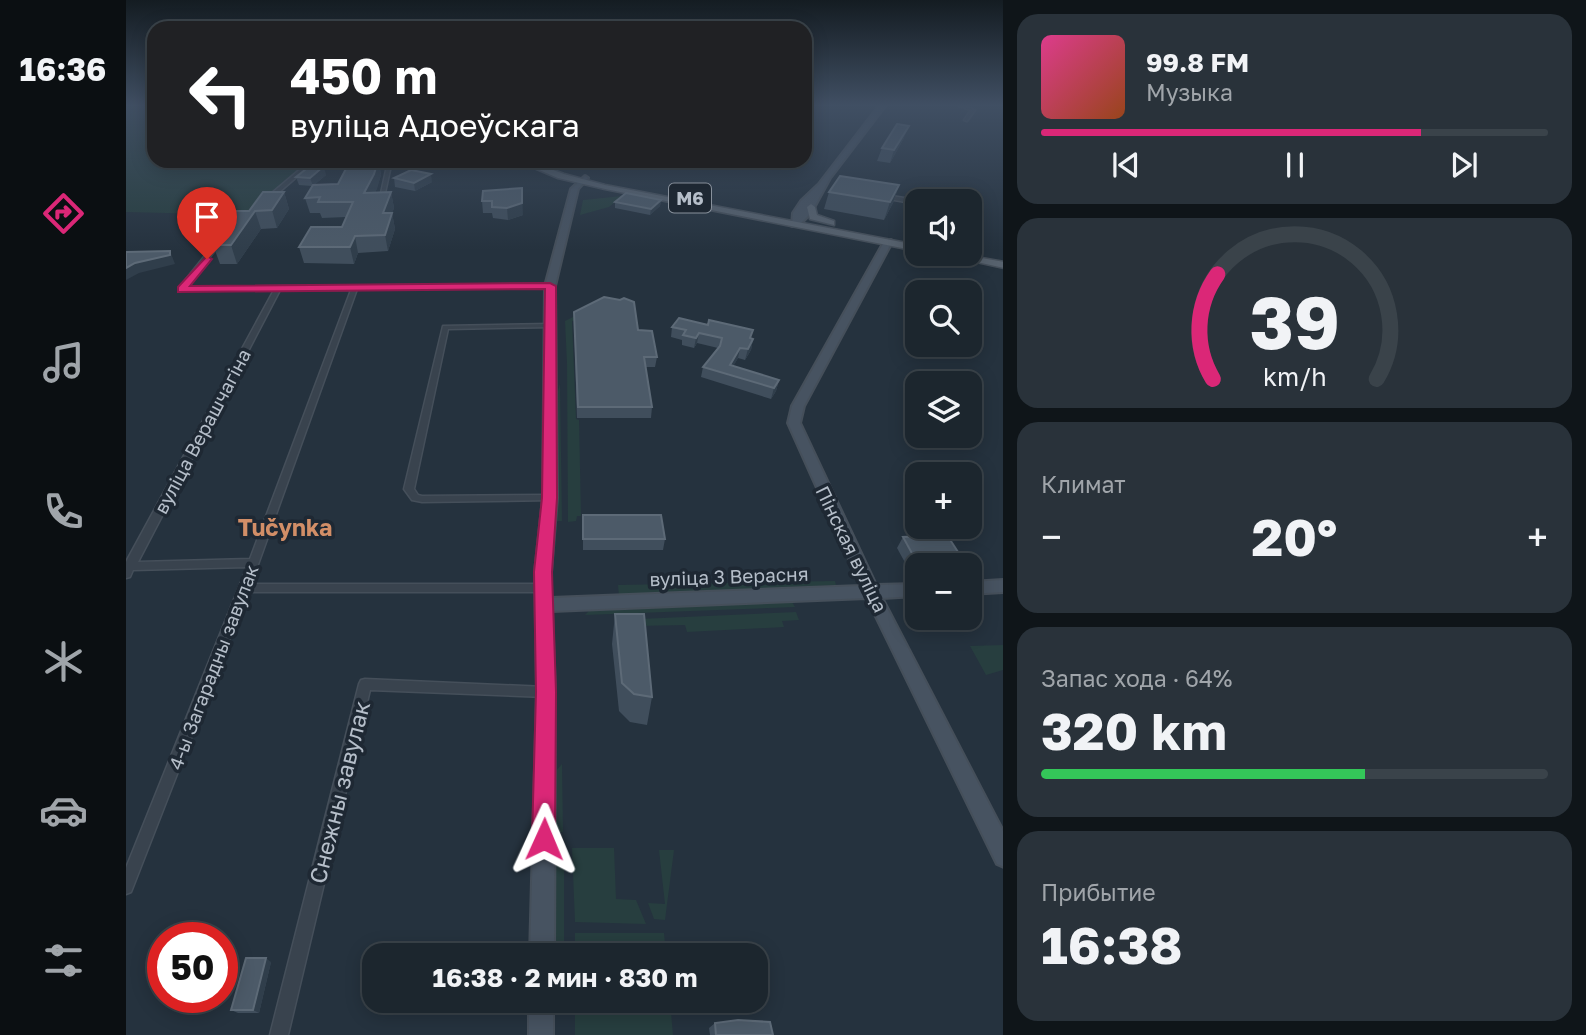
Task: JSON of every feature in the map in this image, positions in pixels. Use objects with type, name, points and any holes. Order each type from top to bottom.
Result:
[{"type":"main road","name":"М6","points":[[545,168],[582,179],[897,242],[905,241]]},
{"type":"main road","name":"М6","points":[[554,168],[582,179]]},
{"type":"main road","points":[[811,207],[813,217],[840,226]]},
{"type":"main road","name":"М6","points":[[798,221],[840,226],[905,244]]},
{"type":"main road","points":[[982,253],[1003,257]]},
{"type":"main road","points":[[982,261],[1003,265]]},
{"type":"street","points":[[798,221],[822,192],[844,154]]},
{"type":"street","points":[[261,205],[305,168]]},
{"type":"street","points":[[383,193],[388,168]]},
{"type":"street","points":[[542,943],[546,692],[543,597],[550,498],[550,286],[575,188],[582,179]]},
{"type":"street","points":[[798,221],[814,190],[826,186]]},
{"type":"street","points":[[881,196],[905,200]]},
{"type":"street","points":[[228,230],[181,289],[550,286]]},
{"type":"street","name":"Пінская вуліца","points":[[897,242],[880,257],[806,391],[794,423],[871,591],[933,711],[1003,857]]},
{"type":"street","name":"вуліца Верашчагіна","points":[[128,569],[278,288]]},
{"type":"street","name":"4-ы Загарадны завулак","points":[[126,887],[244,588],[355,288]]},
{"type":"street","points":[[550,498],[422,499],[415,498],[409,489],[445,327],[551,326]]},
{"type":"street","points":[[128,569],[253,563]]},
{"type":"street","points":[[982,587],[1003,586]]},
{"type":"street","name":"вуліца 3 Верасня","points":[[244,588],[543,597],[905,590]]},
{"type":"street","name":"Снежны завулак","points":[[279,1035],[365,684],[546,692]]},
{"type":"street","points":[[541,1013],[541,1035]]},
{"type":"green space","points":[[126,154],[147,154],[147,168],[300,168],[243,215],[126,212]]},
{"type":"green space","points":[[622,196],[609,207],[580,215],[583,200]]},
{"type":"green space","points":[[587,310],[590,319],[572,321],[576,419],[579,420],[581,516],[577,516],[576,521],[568,522],[565,321]]},
{"type":"green space","points":[[560,384],[562,521],[556,521],[557,394]]},
{"type":"green space","points":[[835,581],[836,585],[619,596],[618,585]]},
{"type":"green space","points":[[792,602],[795,607],[585,615],[589,611]]},
{"type":"green space","points":[[796,612],[799,620],[782,621],[784,627],[687,632],[685,625],[636,626],[639,619]]},
{"type":"green space","points":[[1003,645],[1003,670],[986,675],[970,646]]},
{"type":"green space","points":[[562,764],[563,832],[555,832],[555,772]]},
{"type":"green space","points":[[572,848],[614,848],[616,899],[636,900],[646,924],[575,922]]},
{"type":"green space","points":[[564,849],[564,943],[556,943],[555,850]]},
{"type":"green space","points":[[659,850],[674,850],[665,920],[654,919],[648,903],[665,904]]},
{"type":"green space","points":[[575,933],[664,933],[665,943],[575,943]]},
{"type":"green space","points":[[575,1013],[671,1013],[673,1035],[575,1035]]},
{"type":"building","points":[[307,168],[322,168],[310,178],[296,177]]},
{"type":"building","points":[[346,168],[376,168],[364,193],[391,192],[383,213],[392,213],[385,235],[355,236],[350,247],[299,247],[311,227],[342,227],[353,202],[318,202],[320,197],[305,198],[313,185],[338,184]]},
{"type":"building","points":[[411,170],[431,174],[414,183],[394,178]]},
{"type":"building","points":[[840,176],[899,185],[890,202],[829,192]]},
{"type":"building","points":[[522,188],[522,203],[507,208],[492,207],[492,201],[482,201],[483,191]]},
{"type":"building","points":[[263,192],[284,192],[272,210],[255,211],[231,245],[213,245],[219,238],[214,238],[234,211],[249,211]]},
{"type":"building","points":[[626,193],[661,200],[651,209],[615,202]]},
{"type":"building","points":[[170,251],[170,255],[135,263],[126,268],[126,252]]},
{"type":"building","points":[[604,297],[620,300],[624,298],[634,302],[638,330],[652,331],[657,357],[644,357],[652,407],[578,407],[574,312]]},
{"type":"building","points":[[679,318],[708,325],[709,320],[753,330],[750,338],[753,339],[748,349],[740,348],[730,365],[779,380],[774,388],[703,367],[720,346],[722,338],[699,333],[696,338],[683,335],[686,330],[672,327]]},
{"type":"building","points":[[583,515],[661,515],[665,539],[583,539]]},
{"type":"building","points":[[903,537],[950,539],[959,553],[912,553]]},
{"type":"building","points":[[615,614],[644,614],[652,697],[634,694],[622,683]]},
{"type":"building","points":[[246,958],[266,958],[253,1010],[238,1010],[238,986]]},
{"type":"building","points":[[738,1020],[770,1022],[773,1035],[716,1035],[715,1023]]},
{"type":"district","name":"Tučynka","points":[[285,527]]},
{"type":"route","points":[[207,259],[181,289],[550,286],[550,498],[543,572],[546,692],[544,839]]}]
